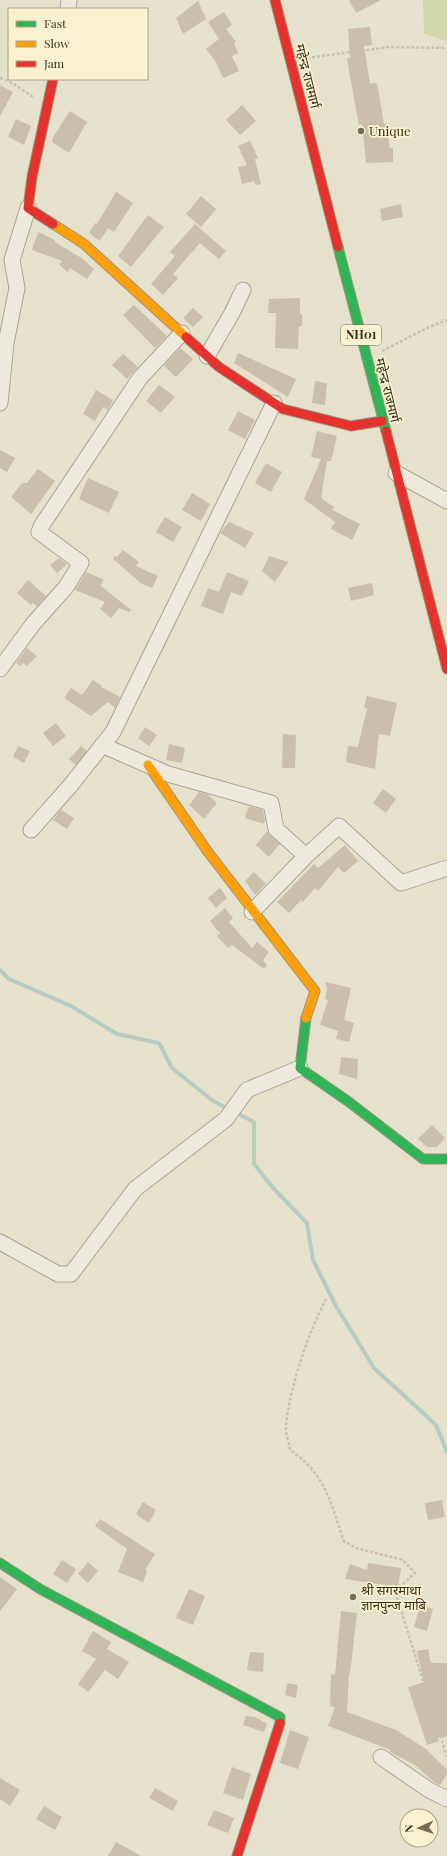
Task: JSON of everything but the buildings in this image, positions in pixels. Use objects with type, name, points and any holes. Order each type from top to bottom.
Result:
[{"type":"main road","name":"महेन्द्र राजमार्ग","points":[[275,0],[382,421],[447,669]]},
{"type":"main road","points":[[53,80],[28,208],[84,244],[218,367],[283,409],[352,426],[382,421]]},
{"type":"main road","points":[[148,765],[252,912],[315,991],[305,1022],[300,1068],[349,1102],[423,1159],[447,1158]]},
{"type":"main road","points":[[0,1563],[40,1589],[280,1717],[280,1723],[237,1856]]},
{"type":"street","points":[[0,403],[6,343],[17,288],[12,260],[28,208]]},
{"type":"street","points":[[207,356],[232,313],[243,290]]},
{"type":"street","points":[[0,669],[33,624],[66,587],[81,563],[39,532],[42,525],[140,378],[182,334]]},
{"type":"street","points":[[31,830],[70,786],[113,732],[274,403]]},
{"type":"street","points":[[396,473],[447,501]]},
{"type":"street","points":[[102,745],[168,774],[271,803],[276,829],[306,856]]},
{"type":"street","points":[[252,912],[306,856],[338,826],[401,882],[447,868]]},
{"type":"street","points":[[0,1242],[58,1274],[71,1274],[135,1189],[226,1119],[247,1090],[300,1068]]},
{"type":"street","points":[[381,1757],[429,1790],[447,1800]]},
{"type":"path","points":[[291,62],[313,57],[389,48],[447,48]]},
{"type":"path","points":[[0,78],[14,84],[47,106]]},
{"type":"path","points":[[366,355],[385,350],[426,328],[447,320]]},
{"type":"path","points":[[326,1299],[315,1322],[291,1395],[286,1427],[290,1450],[303,1458],[315,1472],[325,1488],[332,1503],[344,1541],[356,1548],[403,1560],[415,1573],[395,1592],[447,1757]]},
{"type":"green space","points":[[423,0],[447,0],[447,41],[424,34]]},
{"type":"waterway","points":[[0,970],[9,979],[71,1006],[117,1034],[159,1043],[172,1068],[213,1101],[254,1122],[254,1164],[274,1189],[307,1223],[313,1260],[336,1306],[374,1368],[436,1425],[447,1452]]},
{"type":"traffic: fast","points":[[338,247],[386,431]]},
{"type":"traffic: fast","points":[[306,1018],[300,1068],[349,1102],[423,1159],[447,1159]]},
{"type":"traffic: fast","points":[[0,1563],[40,1589],[280,1717],[280,1723]]},
{"type":"traffic: slow","points":[[53,224],[84,244],[186,337]]},
{"type":"traffic: slow","points":[[148,765],[208,852],[315,991],[306,1018]]},
{"type":"traffic: jam","points":[[275,0],[338,247]]},
{"type":"traffic: jam","points":[[53,80],[32,177],[28,208],[53,224]]},
{"type":"traffic: jam","points":[[186,337],[219,367],[283,409],[351,426],[382,421]]},
{"type":"traffic: jam","points":[[386,431],[447,669]]},
{"type":"traffic: jam","points":[[237,1856],[280,1723]]},
{"type":"place","name":"Unique","points":[[361,131]]},
{"type":"place","name":"श्री सगरमाथा ज्ञानपुन्ज माबि","points":[[353,1597]]}]
